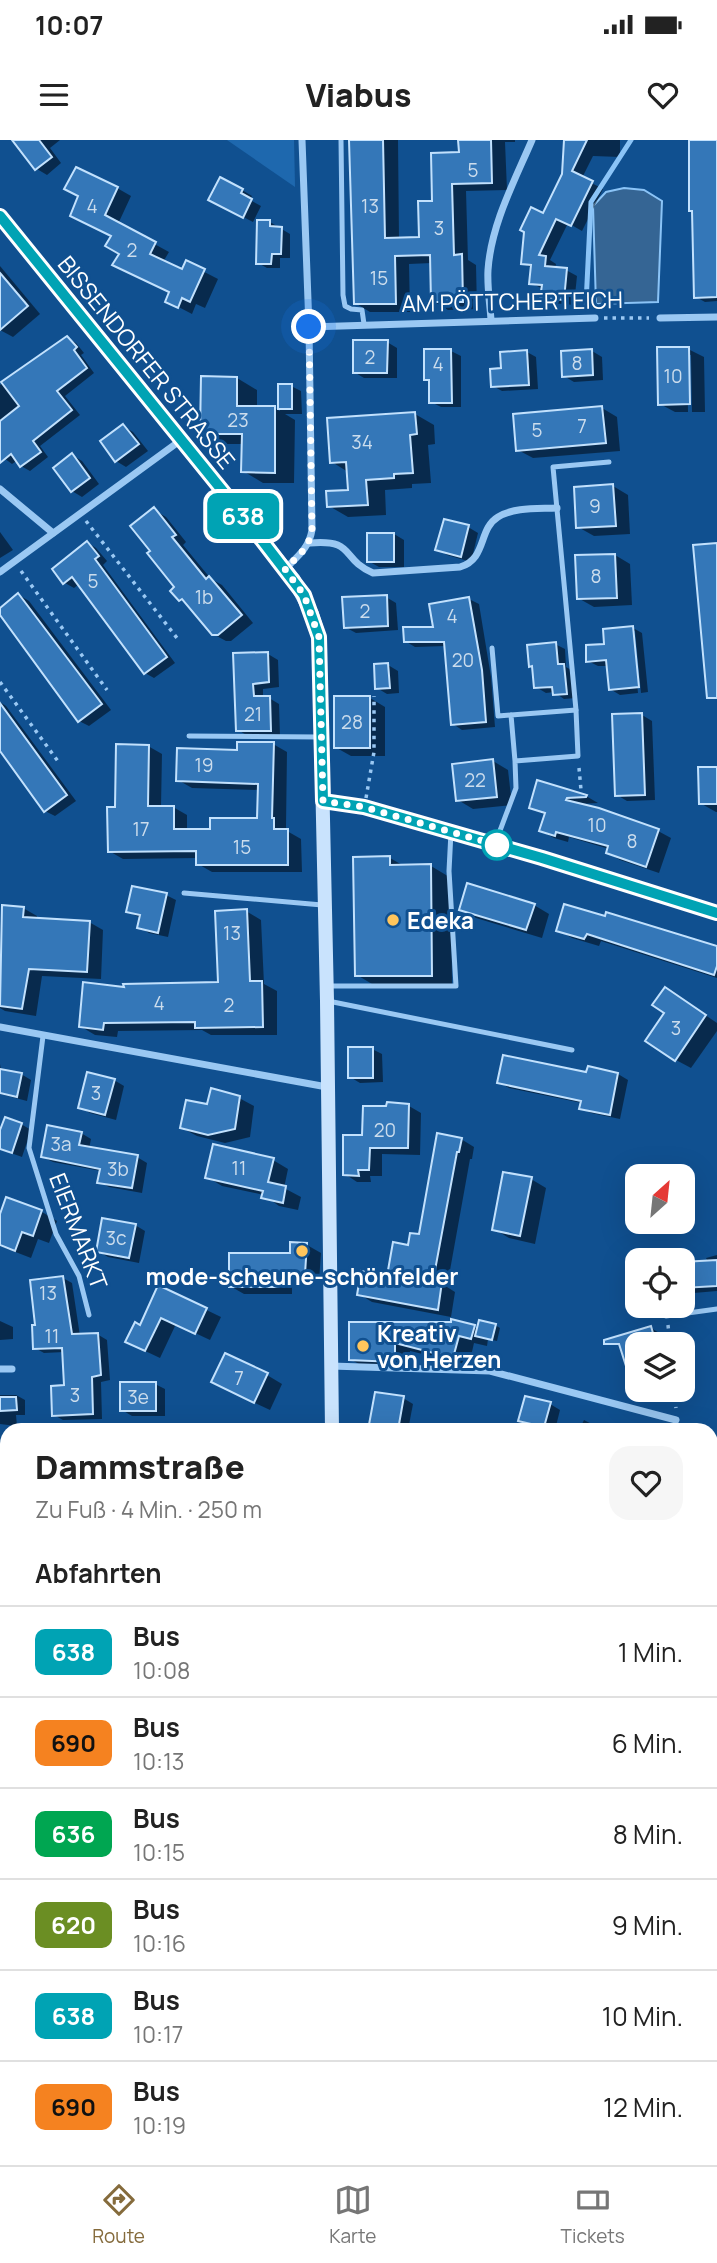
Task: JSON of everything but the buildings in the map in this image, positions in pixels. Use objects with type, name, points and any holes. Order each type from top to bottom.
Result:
[{"type":"main road","name":"BISSENDORFER STRASSE","points":[[0,216],[285,569],[304,595],[319,637],[327,986],[332,1423]]},
{"type":"street","points":[[285,569],[310,543],[312,530],[309,327],[302,140]]},
{"type":"street","points":[[491,320],[488,271],[492,246],[498,221],[531,140]]},
{"type":"street","points":[[660,318],[717,317]]},
{"type":"street","name":"AM PÖTTCHERTEICH","points":[[309,327],[595,318]]},
{"type":"street","points":[[0,572],[181,439]]},
{"type":"street","points":[[0,489],[53,533]]},
{"type":"street","points":[[310,543],[330,541],[342,545],[362,568],[373,573],[460,567],[469,565],[476,559],[486,533],[496,518],[515,511],[557,508]]},
{"type":"street","points":[[323,801],[364,807],[495,844],[717,913]]},
{"type":"street","points":[[0,1027],[327,1087]]},
{"type":"street","points":[[330,1366],[489,1371],[676,1420]]},
{"type":"street","points":[[0,1369],[12,1369]]},
{"type":"lane","points":[[341,140],[343,295],[345,306],[362,310],[364,324]]},
{"type":"lane","points":[[515,761],[578,756],[553,467],[608,462]]},
{"type":"lane","points":[[492,648],[498,716],[576,710]]},
{"type":"lane","points":[[495,844],[516,788],[511,715]]},
{"type":"lane","points":[[190,736],[322,737]]},
{"type":"lane","points":[[327,986],[456,986],[449,871],[450,832]]},
{"type":"lane","points":[[184,893],[325,906]]},
{"type":"lane","points":[[327,1001],[572,1050]]},
{"type":"lane","name":"EIERMARKT","points":[[43,1036],[29,1148],[56,1234],[79,1276],[89,1315]]},
{"type":"lane","points":[[695,1312],[717,1309]]},
{"type":"path","name":"AM PÖTTCHERTEICH","points":[[595,318],[660,318]]},
{"type":"path","points":[[80,514],[177,638]]},
{"type":"path","points":[[14,561],[107,690]]},
{"type":"path","points":[[0,682],[60,764]]},
{"type":"path","points":[[364,807],[374,752],[374,696]]},
{"type":"path","points":[[578,756],[581,790]]},
{"type":"path","points":[[675,1402],[676,1420]]},
{"type":"shaded area","points":[[227,140],[294,140],[295,187]]},
{"type":"shaded area","points":[[624,188],[644,190],[662,201],[658,302],[596,304],[593,206],[606,192]]},
{"type":"waterway","points":[[586,304],[591,202],[631,140]]},
{"type":"bus line","name":"638","points":[[0,216],[304,595],[319,637],[323,801],[364,807],[542,858],[717,913]]},
{"type":"place","name":"Edeka","points":[[393,920]]},
{"type":"place","name":"mode-scheune-schönfelder","points":[[302,1251]]},
{"type":"place","name":"Kreativ von Herzen","points":[[363,1346]]},
{"type":"route","points":[[309,327],[312,530],[310,543],[285,569],[304,595],[319,637],[323,801],[364,807],[497,845]]}]
